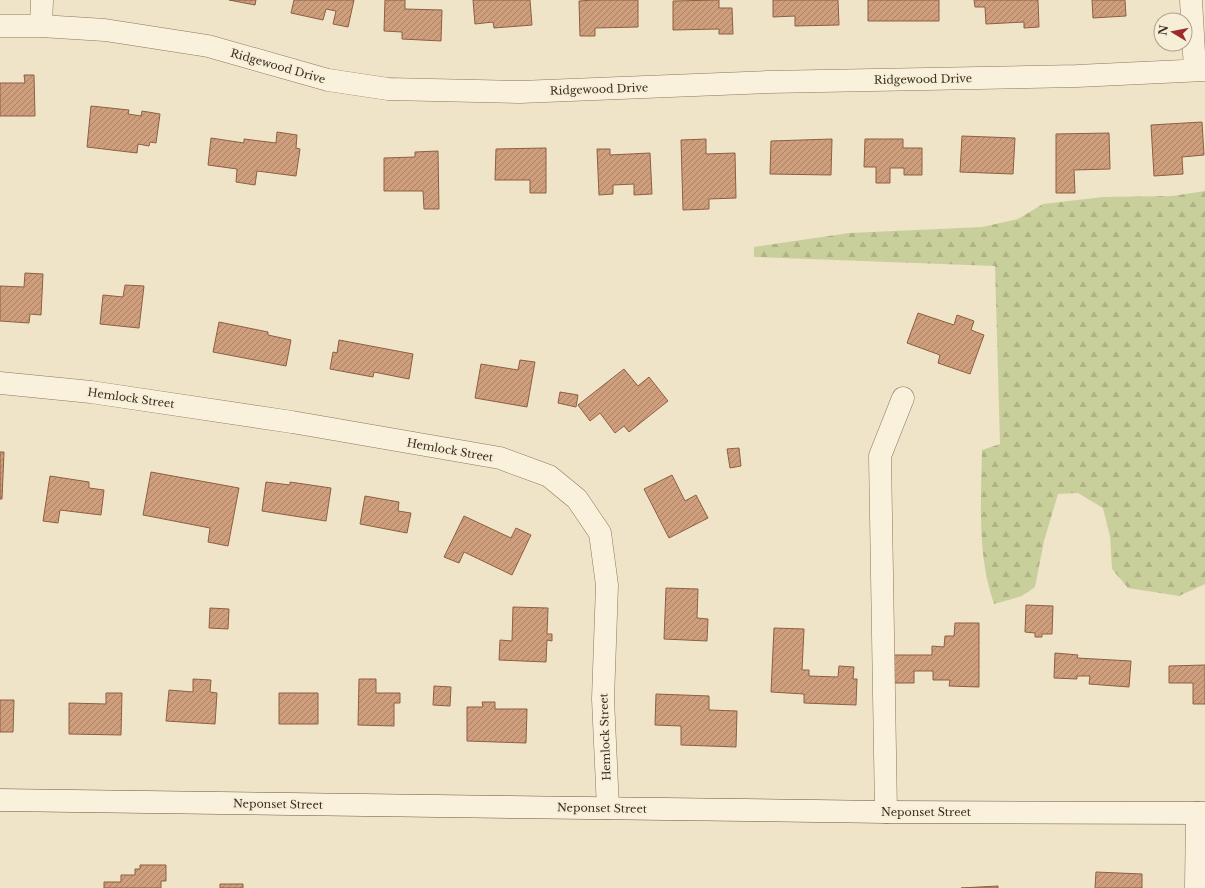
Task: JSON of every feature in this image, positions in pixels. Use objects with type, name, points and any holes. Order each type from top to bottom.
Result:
[{"type":"street","points":[[41,26],[42,0]]},
{"type":"street","points":[[1191,0],[1200,70]]},
{"type":"street","name":"Ridgewood Drive","points":[[0,26],[41,26],[105,30],[208,46],[328,80],[388,89],[520,92],[768,82],[1077,76],[1200,70]]},
{"type":"street","name":"Hemlock Street","points":[[0,383],[91,392],[292,422],[500,458],[549,476],[578,499],[600,533],[607,586],[603,699],[608,808]]},
{"type":"street","points":[[886,812],[880,456],[903,398]]},
{"type":"street","name":"Neponset Street","points":[[0,800],[886,812],[1201,813]]},
{"type":"street","points":[[1196,888],[1201,813]]},
{"type":"green space","points":[[1205,191],[1205,584],[1179,596],[1128,588],[1112,569],[1110,536],[1103,508],[1078,493],[1058,494],[1044,541],[1035,587],[1022,596],[994,604],[982,547],[981,508],[982,450],[1000,444],[995,266],[754,257],[754,247],[849,233],[982,227],[1018,219],[1043,204],[1103,197],[1172,196]]},
{"type":"building","points":[[229,0],[256,0],[255,5]]},
{"type":"building","points":[[294,0],[354,0],[348,27],[333,24],[336,11],[326,9],[323,20],[291,13]]},
{"type":"building","points":[[385,0],[405,0],[405,9],[442,10],[441,41],[402,39],[402,32],[384,31]]},
{"type":"building","points":[[473,0],[530,0],[532,25],[494,28],[493,22],[475,24]]},
{"type":"building","points":[[638,0],[638,27],[595,28],[595,36],[580,36],[579,1]]},
{"type":"building","points":[[719,0],[719,8],[732,8],[733,34],[719,34],[719,29],[673,30],[673,1]]},
{"type":"building","points":[[773,0],[838,0],[839,25],[795,26],[795,16],[773,17]]},
{"type":"building","points":[[868,0],[939,0],[939,21],[868,21]]},
{"type":"building","points":[[974,0],[1038,0],[1039,27],[1024,28],[1024,22],[986,24],[985,7],[975,7]]},
{"type":"building","points":[[1092,0],[1125,0],[1126,16],[1093,18]]},
{"type":"building","points":[[24,75],[34,75],[35,116],[0,116],[0,83],[25,83]]},
{"type":"building","points":[[91,106],[129,110],[128,114],[141,116],[142,111],[160,114],[156,143],[150,142],[149,146],[138,144],[137,153],[87,147]]},
{"type":"building","points":[[1202,122],[1204,155],[1182,157],[1183,174],[1154,176],[1151,125]]},
{"type":"building","points":[[277,132],[297,135],[296,148],[300,149],[296,176],[257,171],[255,185],[236,182],[237,169],[208,165],[211,138],[244,143],[244,139],[276,143]]},
{"type":"building","points":[[1109,133],[1110,169],[1074,170],[1075,193],[1056,193],[1056,134]]},
{"type":"building","points":[[962,136],[1015,138],[1013,174],[960,172]]},
{"type":"building","points":[[706,139],[706,154],[735,153],[736,198],[709,199],[709,209],[683,210],[681,140]]},
{"type":"building","points":[[832,139],[831,175],[770,174],[771,141]]},
{"type":"building","points":[[865,139],[903,139],[903,148],[922,148],[922,175],[904,175],[904,168],[890,168],[890,183],[876,183],[876,167],[864,167]]},
{"type":"building","points":[[546,148],[546,193],[530,193],[530,180],[495,180],[496,149]]},
{"type":"building","points":[[597,149],[610,149],[610,155],[650,153],[652,194],[634,195],[634,184],[613,185],[613,194],[599,195]]},
{"type":"building","points":[[438,151],[439,209],[424,209],[423,191],[384,191],[384,158],[415,157],[415,152]]},
{"type":"building","points":[[25,273],[43,274],[41,315],[30,314],[29,323],[0,321],[0,286],[24,287]]},
{"type":"building","points":[[125,285],[144,286],[139,328],[100,324],[103,295],[123,297]]},
{"type":"building","points":[[918,313],[954,325],[957,315],[974,321],[971,330],[984,335],[970,374],[938,363],[940,355],[907,343]]},
{"type":"building","points":[[219,322],[268,332],[268,335],[291,340],[286,366],[213,352]]},
{"type":"building","points":[[339,340],[413,354],[409,379],[374,372],[373,377],[330,369],[333,352],[337,353]]},
{"type":"building","points":[[520,360],[535,362],[527,407],[475,398],[481,364],[518,370]]},
{"type":"building","points":[[624,369],[638,386],[649,377],[668,401],[629,432],[624,426],[615,433],[600,413],[590,421],[578,405]]},
{"type":"building","points":[[560,392],[578,395],[576,407],[558,403]]},
{"type":"building","points":[[739,448],[741,466],[730,468],[727,449]]},
{"type":"building","points":[[0,452],[4,452],[2,499],[0,499]]},
{"type":"building","points":[[151,472],[239,488],[228,546],[208,542],[210,528],[143,515]]},
{"type":"building","points":[[672,475],[685,501],[696,495],[708,518],[669,538],[644,489]]},
{"type":"building","points":[[50,476],[89,482],[89,488],[104,490],[101,515],[60,510],[58,523],[43,521]]},
{"type":"building","points":[[266,482],[290,485],[290,482],[331,488],[326,521],[262,511]]},
{"type":"building","points":[[365,496],[399,502],[398,511],[411,513],[407,533],[360,524]]},
{"type":"building","points":[[464,516],[511,538],[516,528],[531,535],[512,575],[464,552],[459,563],[444,557]]},
{"type":"building","points":[[666,588],[698,589],[697,618],[708,619],[707,641],[664,639]]},
{"type":"building","points":[[1026,605],[1053,606],[1052,634],[1042,634],[1042,637],[1035,637],[1035,633],[1025,632]]},
{"type":"building","points":[[513,607],[548,608],[547,634],[552,634],[552,641],[547,640],[546,662],[499,660],[500,640],[512,641]]},
{"type":"building","points":[[210,608],[229,609],[228,629],[209,628]]},
{"type":"building","points":[[955,623],[979,623],[979,687],[949,686],[950,680],[933,680],[933,671],[914,671],[914,683],[892,683],[892,655],[932,655],[932,646],[944,647],[945,636],[954,636]]},
{"type":"building","points":[[774,628],[804,629],[802,670],[809,670],[809,676],[838,677],[839,666],[854,667],[853,679],[857,679],[856,705],[804,703],[804,694],[771,692]]},
{"type":"building","points":[[1055,653],[1078,655],[1077,658],[1131,661],[1129,687],[1089,684],[1090,676],[1077,676],[1077,679],[1054,678]]},
{"type":"building","points":[[1205,665],[1205,704],[1193,704],[1193,683],[1169,683],[1169,666]]},
{"type":"building","points":[[193,679],[211,680],[210,692],[217,693],[215,724],[166,721],[169,690],[193,692]]},
{"type":"building","points":[[359,679],[376,679],[376,693],[400,693],[400,703],[394,703],[394,726],[358,725]]},
{"type":"building","points":[[434,686],[451,687],[450,706],[433,705]]},
{"type":"building","points":[[106,693],[122,693],[121,735],[69,734],[69,703],[106,704]]},
{"type":"building","points":[[279,693],[318,693],[318,724],[279,724]]},
{"type":"building","points":[[656,694],[709,696],[709,710],[737,711],[736,747],[681,745],[681,726],[655,725]]},
{"type":"building","points":[[0,700],[14,700],[13,732],[0,732]]},
{"type":"building","points":[[482,702],[495,702],[495,709],[527,709],[526,743],[467,741],[467,707],[483,707]]},
{"type":"building","points":[[140,865],[166,865],[166,881],[161,881],[161,888],[104,888],[104,882],[121,882],[121,875],[135,875],[135,869],[140,869]]},
{"type":"building","points":[[1096,872],[1142,874],[1142,888],[1095,888]]},
{"type":"building","points":[[220,884],[243,884],[243,888],[220,888]]},
{"type":"building","points":[[998,886],[998,888],[961,888]]}]
